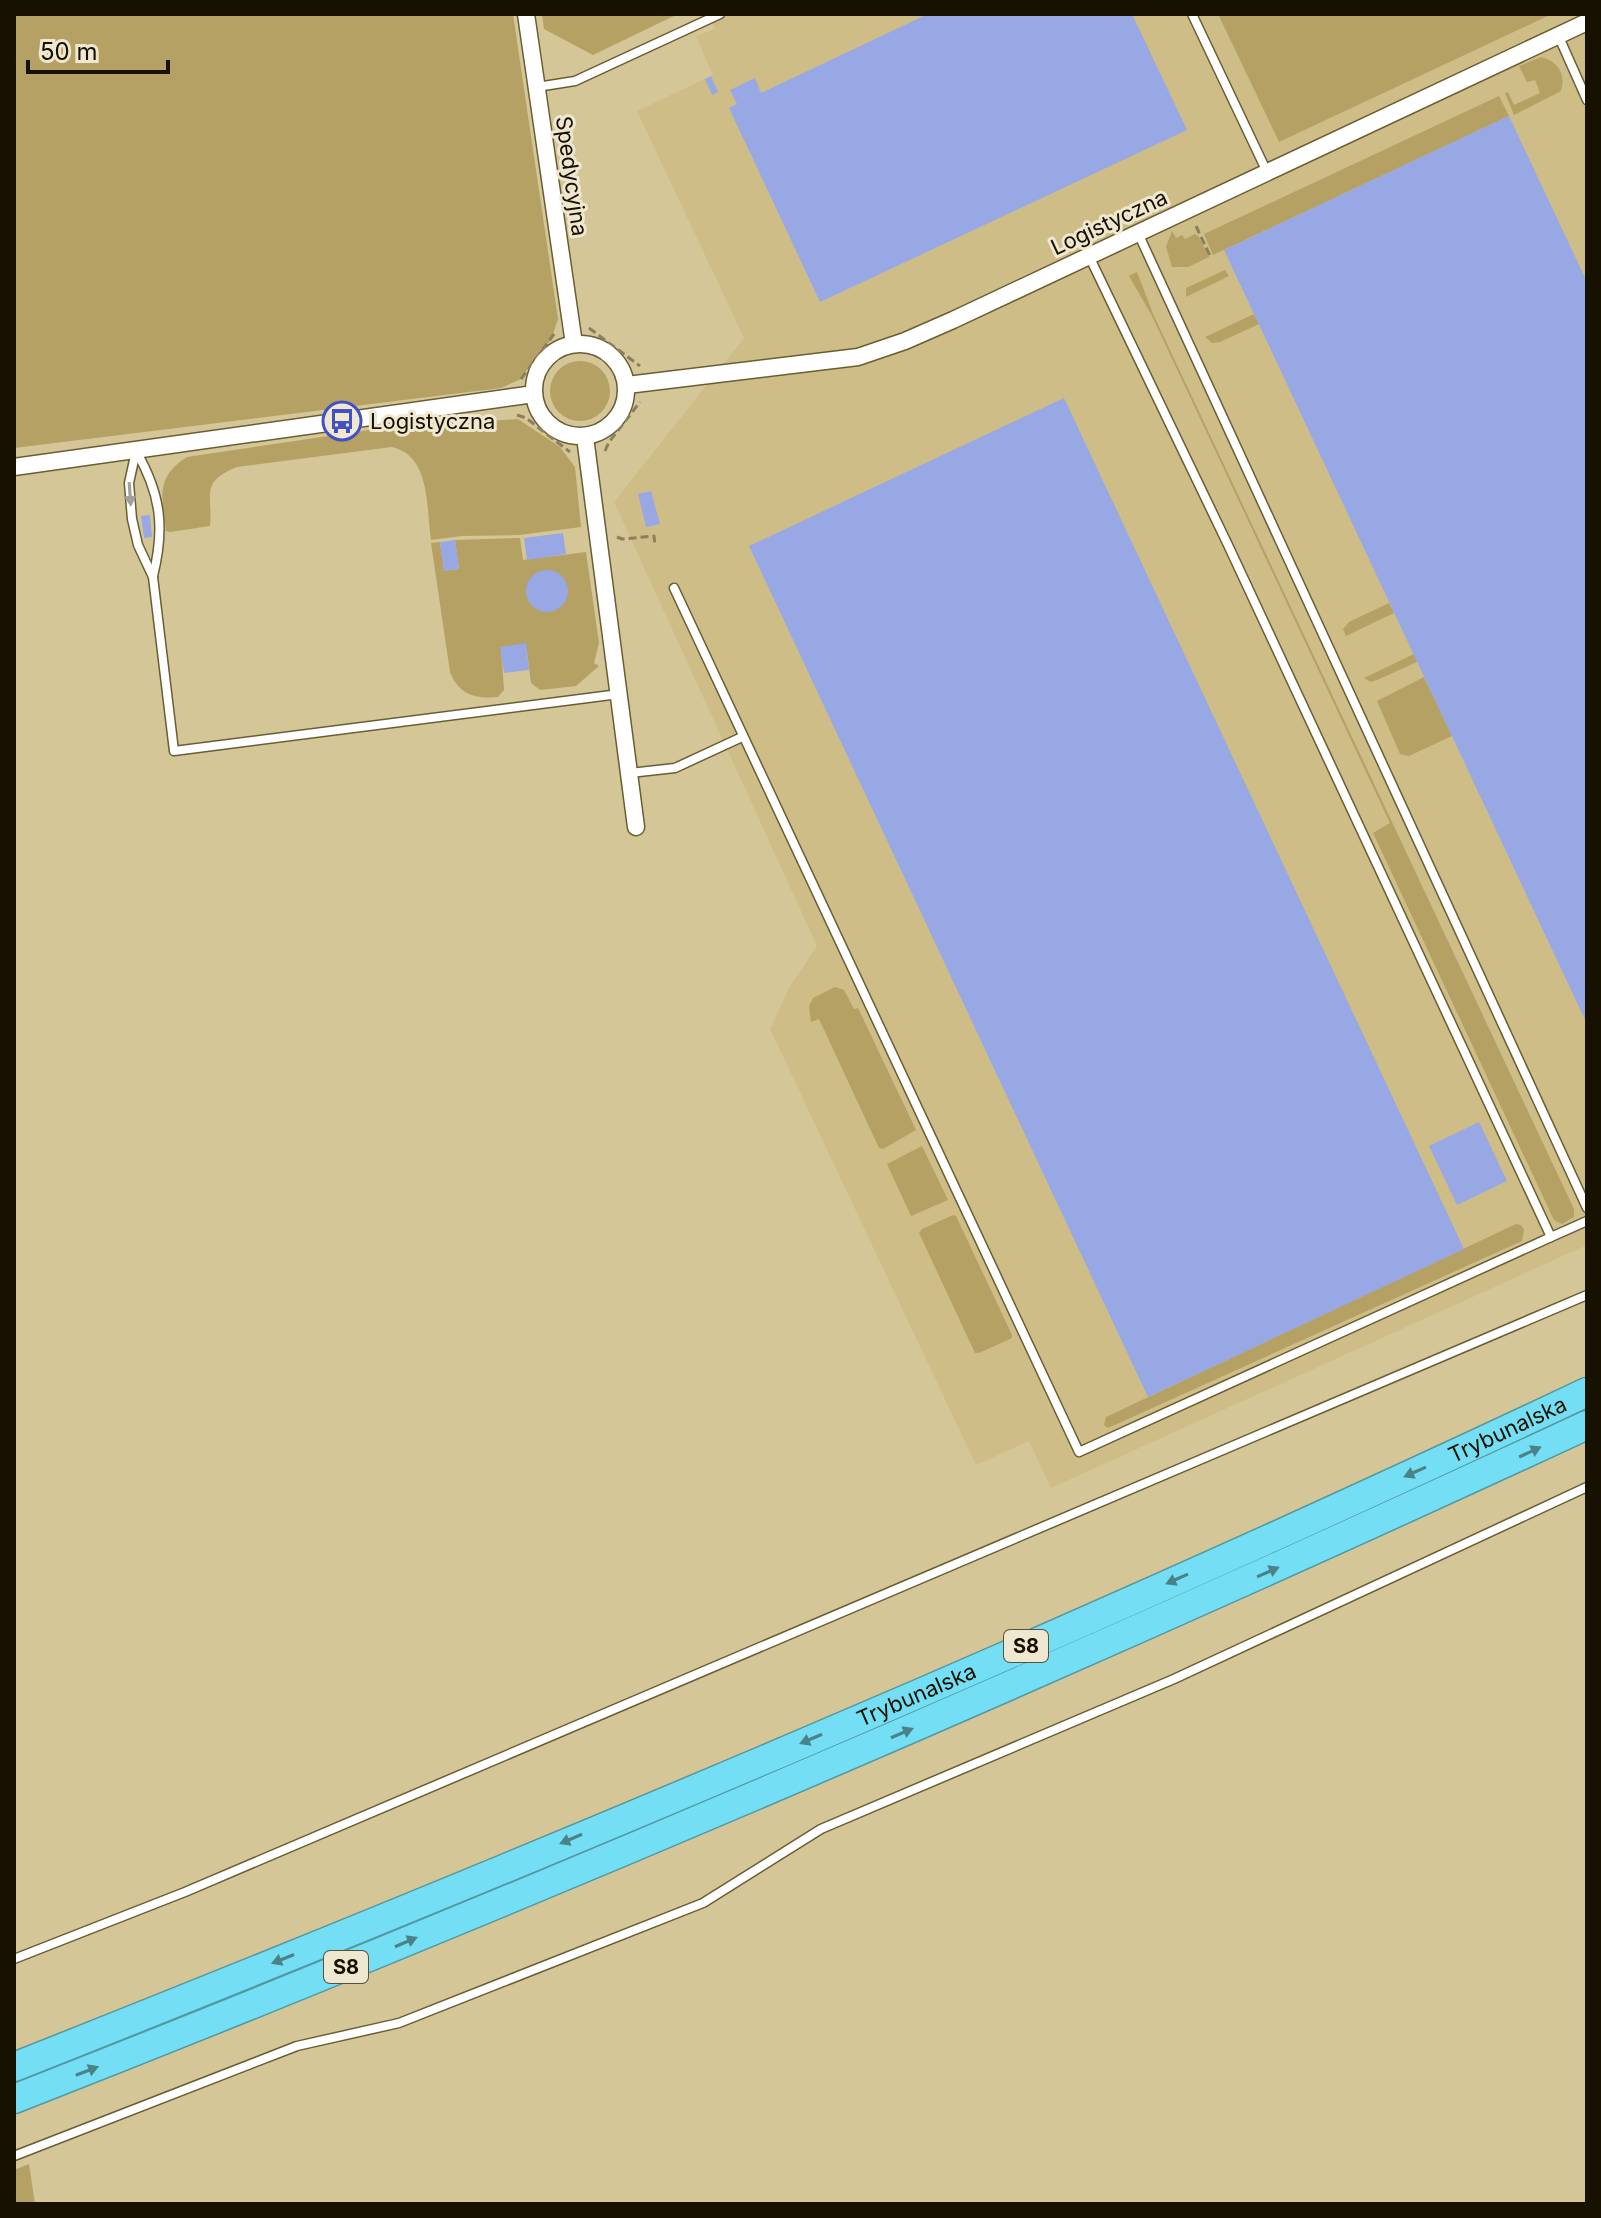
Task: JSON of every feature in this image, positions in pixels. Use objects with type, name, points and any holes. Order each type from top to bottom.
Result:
[{"type":"highway","name":"Trybunalska","points":[[14,2067],[459,1886],[930,1689],[1587,1392]]},
{"type":"highway","name":"Trybunalska","points":[[14,2099],[238,2011],[676,1830],[1300,1558],[1587,1425]]},
{"type":"street","name":"Spedycyjna","points":[[526,14],[574,344]]},
{"type":"street","name":"Logistyczna","points":[[627,385],[875,353],[953,320],[1587,22]]},
{"type":"street","points":[[574,344],[589,344],[615,359],[627,385],[621,414],[612,425],[585,437],[561,433],[551,426],[536,406],[534,394],[540,367],[560,348],[574,344]]},
{"type":"street","points":[[14,467],[534,394]]},
{"type":"street","points":[[585,437],[636,827]]},
{"type":"lane","points":[[537,87],[575,81],[720,14]]},
{"type":"lane","points":[[1192,14],[1267,172]]},
{"type":"lane","points":[[1558,35],[1587,100]]},
{"type":"lane","points":[[1138,233],[1587,1208]]},
{"type":"lane","points":[[1089,256],[1551,1237]]},
{"type":"lane","points":[[136,451],[129,483],[132,519],[138,545],[153,577],[174,751],[619,694]]},
{"type":"lane","points":[[136,451],[156,497],[161,540],[153,577]]},
{"type":"lane","points":[[674,588],[1079,1452],[1587,1221]]},
{"type":"lane","points":[[630,773],[675,768],[742,737]]},
{"type":"lane","points":[[14,1959],[185,1892],[1587,1295]]},
{"type":"lane","points":[[14,2156],[297,2046],[399,2023],[703,1903],[821,1829],[1174,1679],[1587,1487]]},
{"type":"path","points":[[1189,210],[1211,258]]},
{"type":"path","points":[[585,320],[594,332],[643,367]]},
{"type":"path","points":[[516,382],[551,340],[557,324]]},
{"type":"path","points":[[605,453],[609,442],[648,395]]},
{"type":"path","points":[[509,415],[526,418],[570,452],[576,461]]},
{"type":"path","points":[[615,534],[622,539],[654,536],[655,545]]},
{"type":"shaded area","points":[[14,14],[513,14],[558,319],[551,340],[537,354],[521,379],[501,388],[14,448]]},
{"type":"shaded area","points":[[542,14],[678,14],[593,55],[544,29]]},
{"type":"shaded area","points":[[708,14],[1218,14],[1279,142],[1552,14],[1587,14],[1587,1245],[1051,1488],[1029,1441],[976,1465],[770,1029],[789,988],[817,946],[614,502],[744,338],[637,111],[713,75],[696,36],[715,29]]},
{"type":"shaded area","points":[[1218,14],[1552,14],[1279,142]]},
{"type":"shaded area","points":[[1541,57],[1559,69],[1561,91],[1514,115],[1505,93],[1508,92],[1514,105],[1540,93],[1535,80],[1527,82],[1519,66]]},
{"type":"shaded area","points":[[1499,96],[1509,116],[1213,255],[1204,234]]},
{"type":"shaded area","points":[[1172,231],[1176,238],[1182,235],[1185,239],[1195,234],[1209,257],[1188,267],[1172,267],[1166,247]]},
{"type":"shaded area","points":[[1225,270],[1229,276],[1186,297],[1186,288]]},
{"type":"shaded area","points":[[1137,272],[1154,316],[1574,1209],[1574,1217],[1562,1224],[1554,1220],[1373,833],[1390,823],[1152,316],[1129,276]]},
{"type":"shaded area","points":[[1254,314],[1259,324],[1220,342],[1212,343],[1205,337]]},
{"type":"shaded area","points":[[580,361],[591,363],[601,370],[608,380],[608,402],[601,412],[591,419],[580,421],[569,419],[559,412],[552,402],[550,391],[552,380],[559,370],[569,363]]},
{"type":"shaded area","points":[[470,415],[472,422],[518,419],[560,447],[575,467],[581,527],[519,535],[431,540],[427,498],[420,472],[405,452],[392,447],[237,467],[217,478],[213,484],[210,491],[210,526],[166,531],[162,498],[165,481],[187,457]]},
{"type":"shaded area","points":[[520,538],[523,560],[586,552],[599,643],[594,663],[599,666],[576,686],[540,690],[531,683],[526,644],[501,647],[504,690],[498,697],[475,696],[463,691],[450,672],[431,543],[440,542],[444,571],[459,569],[455,540]]},
{"type":"shaded area","points":[[1389,603],[1394,613],[1346,636],[1343,629],[1349,622]]},
{"type":"shaded area","points":[[1414,654],[1417,662],[1371,682],[1364,678]]},
{"type":"shaded area","points":[[1424,677],[1452,736],[1409,756],[1400,754],[1377,701]]},
{"type":"shaded area","points":[[835,987],[844,990],[854,1009],[858,1008],[916,1130],[883,1149],[879,1148],[819,1019],[811,1022],[809,1006],[813,998]]},
{"type":"shaded area","points":[[922,1146],[948,1200],[911,1216],[887,1164]]},
{"type":"shaded area","points":[[953,1215],[1012,1335],[1012,1338],[979,1353],[975,1353],[919,1233]]},
{"type":"shaded area","points":[[1516,1224],[1524,1230],[1522,1241],[1108,1428],[1104,1425],[1106,1417]]},
{"type":"shaded area","points":[[29,2164],[35,2204],[14,2204],[14,2170]]},
{"type":"building","points":[[928,14],[1132,14],[1187,130],[820,302],[729,108],[737,104],[730,90],[755,78],[761,93]]},
{"type":"building","points":[[711,76],[718,92],[712,95],[705,79]]},
{"type":"building","points":[[1509,116],[1587,282],[1587,1024],[1224,250]]},
{"type":"building","points":[[1064,398],[1464,1249],[1148,1397],[749,546]]},
{"type":"building","points":[[651,491],[660,524],[646,527],[638,494]]},
{"type":"building","points":[[150,515],[152,537],[144,538],[141,516]]},
{"type":"building","points":[[563,533],[566,554],[527,560],[524,538]]},
{"type":"building","points":[[455,540],[459,569],[444,571],[440,542]]},
{"type":"building","points":[[547,570],[562,576],[568,591],[562,606],[547,612],[532,606],[526,591],[532,576]]},
{"type":"building","points":[[526,643],[529,670],[504,673],[500,647]]},
{"type":"building","points":[[1479,1122],[1507,1181],[1457,1205],[1429,1146]]},
{"type":"place","name":"Logistyczna","points":[[342,421]]}]
